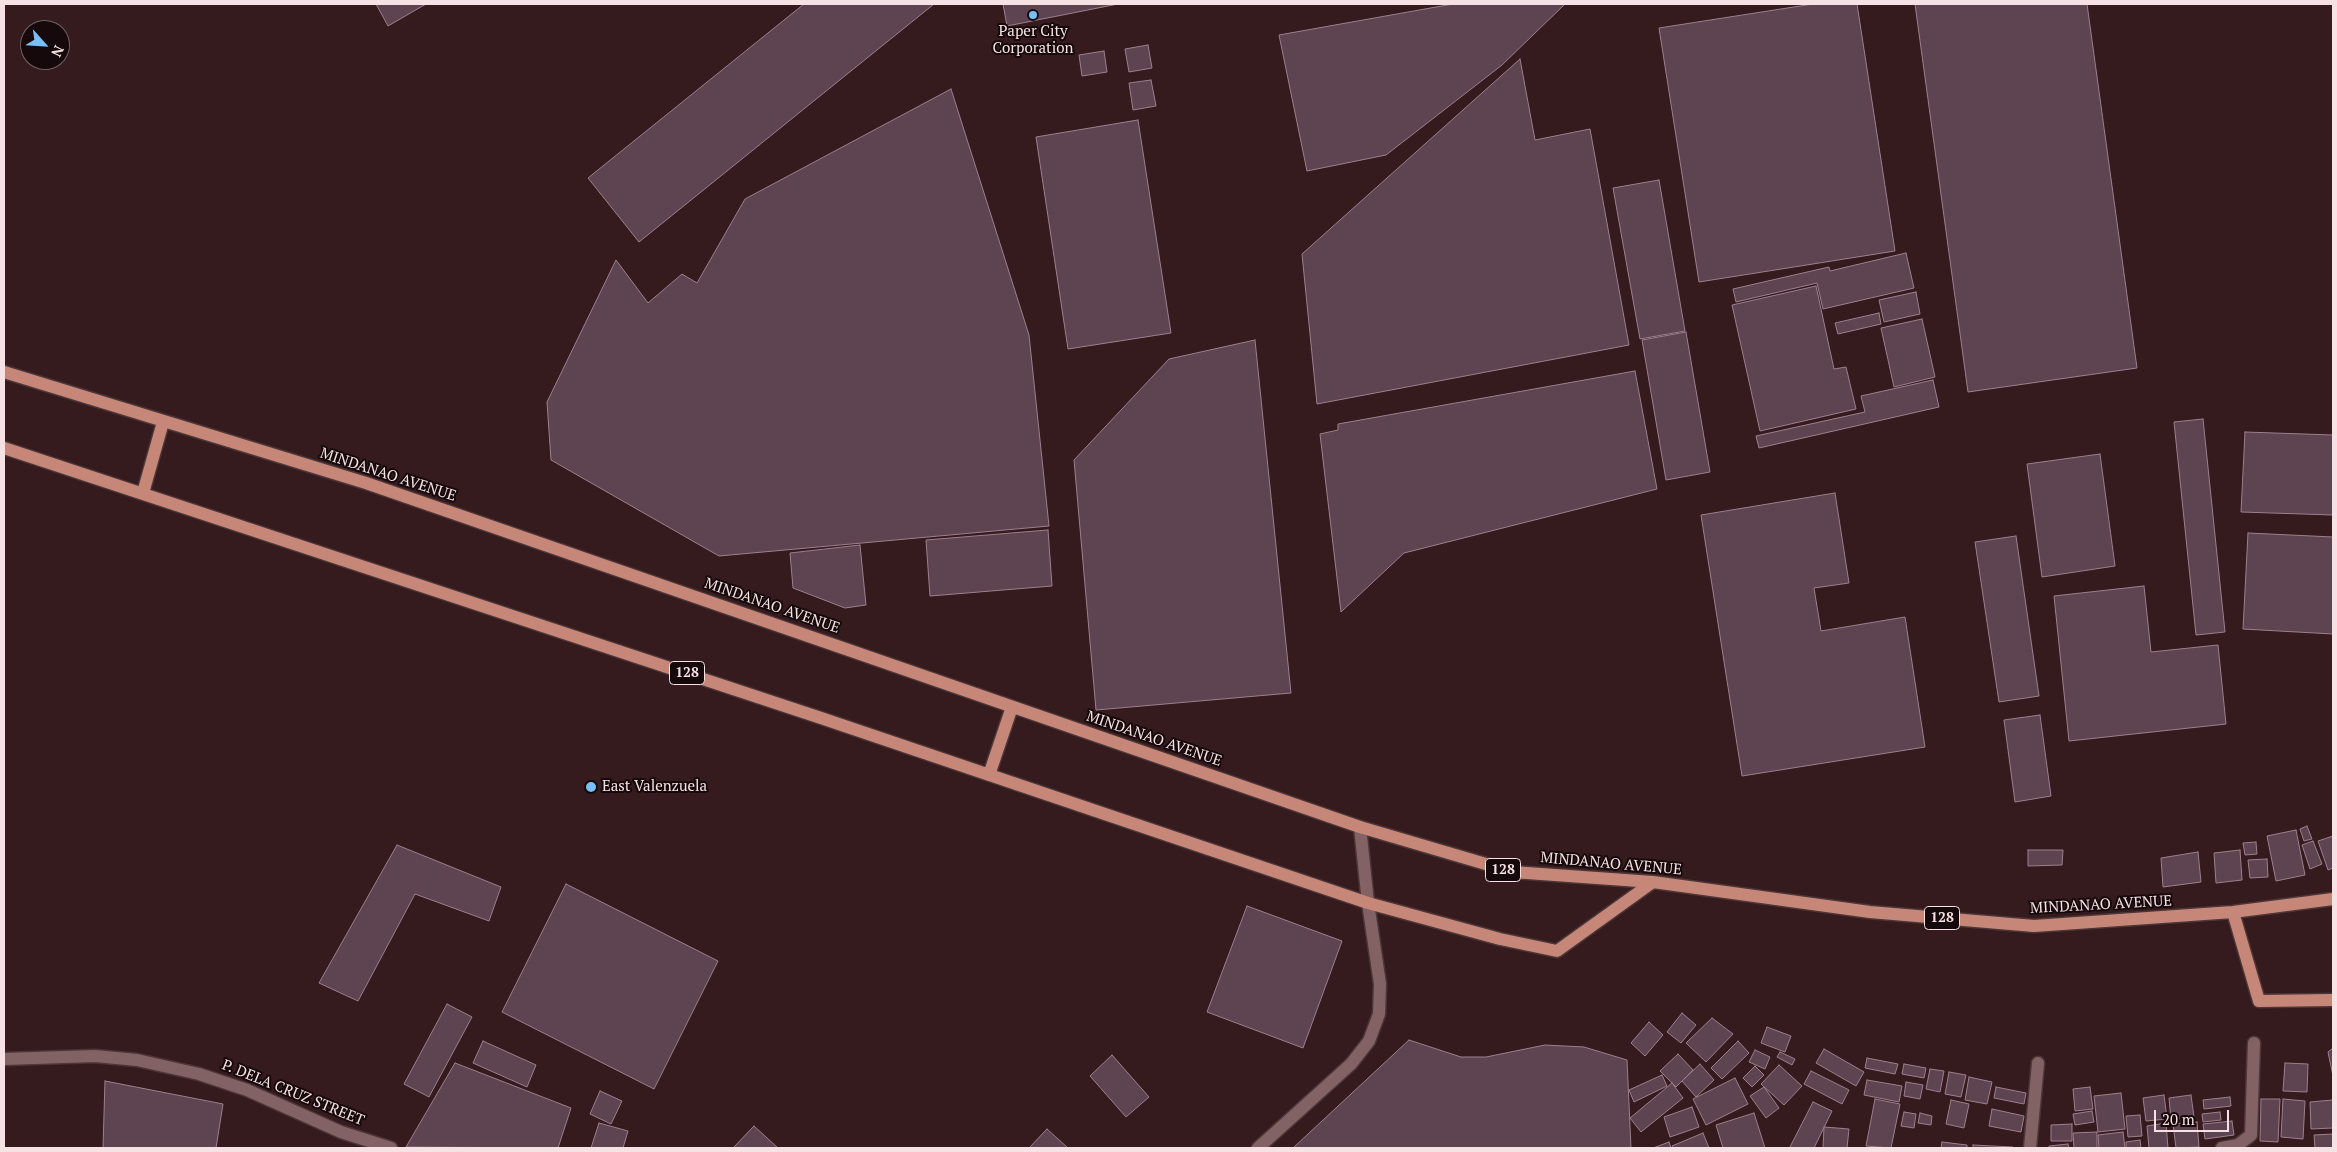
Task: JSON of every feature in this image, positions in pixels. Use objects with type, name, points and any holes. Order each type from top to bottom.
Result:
[{"type":"main road","name":"MINDANAO AVENUE","points":[[4,372],[376,487],[1360,827],[1513,872],[1653,882],[1870,912],[2034,926],[2233,912],[2333,899]]},
{"type":"main road","points":[[143,493],[163,422]]},
{"type":"main road","name":"128","points":[[4,448],[1368,903],[1500,939],[1558,950],[1653,882]]},
{"type":"main road","points":[[989,775],[1012,707]]},
{"type":"main road","points":[[2233,912],[2259,1002],[2333,1000]]},
{"type":"street","points":[[1258,1148],[1351,1064],[1369,1041],[1379,1014],[1380,984],[1368,903],[1360,827]]},
{"type":"street","points":[[2222,1148],[2238,1145],[2251,1135],[2254,1042]]},
{"type":"street","name":"P. DELA CRUZ STREET","points":[[4,1059],[96,1056],[137,1060],[199,1074],[247,1090],[341,1132],[391,1148]]},
{"type":"street","points":[[2030,1148],[2038,1063]]},
{"type":"building","points":[[376,4],[426,4],[388,26]]},
{"type":"building","points":[[804,4],[934,4],[639,242],[588,178]]},
{"type":"building","name":"Paper City Corporation","points":[[1003,4],[1118,4],[1007,26]]},
{"type":"building","points":[[1453,4],[1565,4],[1502,65],[1386,155],[1307,171],[1279,35]]},
{"type":"building","points":[[1813,4],[1857,4],[1895,251],[1699,282],[1659,28]]},
{"type":"building","points":[[1915,4],[2087,4],[2137,368],[1968,392]]},
{"type":"building","points":[[1148,45],[1152,68],[1129,72],[1125,49]]},
{"type":"building","points":[[1104,51],[1107,72],[1082,76],[1079,55]]},
{"type":"building","points":[[1520,59],[1535,140],[1590,129],[1629,345],[1317,404],[1302,254]]},
{"type":"building","points":[[1151,80],[1156,106],[1133,110],[1129,83]]},
{"type":"building","points":[[951,89],[1029,335],[1049,526],[719,556],[551,460],[547,402],[616,260],[648,303],[682,274],[697,283],[745,199]]},
{"type":"building","points":[[1138,120],[1171,333],[1068,349],[1036,137]]},
{"type":"building","points":[[1659,180],[1685,331],[1640,339],[1613,188]]},
{"type":"building","points":[[1906,253],[1914,288],[1823,309],[1817,283],[1736,302],[1733,289],[1829,267],[1830,271]]},
{"type":"building","points":[[1816,286],[1834,369],[1846,367],[1856,409],[1760,431],[1732,305]]},
{"type":"building","points":[[1916,292],[1920,314],[1884,322],[1879,300]]},
{"type":"building","points":[[1879,313],[1881,324],[1838,334],[1835,323]]},
{"type":"building","points":[[1922,319],[1935,377],[1894,387],[1881,328]]},
{"type":"building","points":[[1686,332],[1710,472],[1666,480],[1642,340]]},
{"type":"building","points":[[1255,340],[1291,693],[1096,710],[1074,460],[1169,359]]},
{"type":"building","points":[[1635,371],[1657,489],[1404,553],[1341,612],[1320,434],[1338,430],[1338,424]]},
{"type":"building","points":[[1933,380],[1939,407],[1759,448],[1756,436],[1865,412],[1861,396]]},
{"type":"building","points":[[2203,419],[2225,632],[2196,635],[2174,422]]},
{"type":"building","points":[[2245,432],[2333,435],[2333,515],[2241,512]]},
{"type":"building","points":[[2100,454],[2115,566],[2042,577],[2027,464]]},
{"type":"building","points":[[1835,493],[1849,583],[1814,588],[1821,631],[1905,617],[1925,747],[1742,776],[1701,515]]},
{"type":"building","points":[[1048,530],[1052,586],[930,596],[926,540]]},
{"type":"building","points":[[2248,533],[2333,537],[2333,634],[2243,629]]},
{"type":"building","points":[[2016,536],[2039,696],[1999,702],[1975,542]]},
{"type":"building","points":[[860,545],[866,605],[845,608],[793,588],[790,553]]},
{"type":"building","points":[[2144,586],[2151,652],[2218,645],[2226,724],[2069,741],[2054,596]]},
{"type":"building","points":[[2040,715],[2051,796],[2015,802],[2004,720]]},
{"type":"building","points":[[2307,826],[2312,839],[2304,841],[2300,829]]},
{"type":"building","points":[[2296,830],[2305,875],[2276,881],[2267,836]]},
{"type":"building","points":[[2333,836],[2333,868],[2328,870],[2318,841]]},
{"type":"building","points":[[2313,841],[2322,864],[2310,869],[2302,845]]},
{"type":"building","points":[[2256,842],[2257,854],[2245,855],[2243,843]]},
{"type":"building","points":[[397,845],[501,887],[489,921],[415,894],[358,1001],[319,983]]},
{"type":"building","points":[[2028,850],[2063,850],[2062,865],[2028,866]]},
{"type":"building","points":[[2240,850],[2242,880],[2216,883],[2214,853]]},
{"type":"building","points":[[2198,852],[2201,882],[2163,887],[2161,858]]},
{"type":"building","points":[[2267,859],[2268,877],[2250,878],[2248,860]]},
{"type":"building","points":[[566,884],[718,961],[654,1089],[502,1012]]},
{"type":"building","points":[[1247,906],[1342,941],[1303,1048],[1207,1012]]},
{"type":"building","points":[[447,1004],[472,1017],[429,1097],[404,1084]]},
{"type":"building","points":[[1682,1013],[1696,1025],[1681,1043],[1667,1032]]},
{"type":"building","points":[[1712,1018],[1733,1034],[1706,1062],[1686,1043]]},
{"type":"building","points":[[1649,1022],[1663,1035],[1645,1056],[1631,1043]]},
{"type":"building","points":[[1767,1027],[1791,1036],[1785,1052],[1761,1043]]},
{"type":"building","points":[[1409,1040],[1461,1057],[1486,1057],[1545,1045],[1584,1047],[1627,1060],[1631,1148],[1293,1148]]},
{"type":"building","points":[[483,1041],[536,1065],[527,1087],[473,1063]]},
{"type":"building","points":[[1738,1041],[1749,1053],[1722,1079],[1711,1068]]},
{"type":"building","points":[[2333,1048],[2333,1076],[2328,1052]]},
{"type":"building","points":[[1824,1049],[1864,1072],[1856,1086],[1816,1063]]},
{"type":"building","points":[[1755,1050],[1770,1057],[1765,1069],[1749,1062]]},
{"type":"building","points":[[1780,1052],[1795,1059],[1792,1065],[1777,1057]]},
{"type":"building","points":[[1678,1054],[1693,1070],[1676,1087],[1660,1071]]},
{"type":"building","points":[[1112,1055],[1149,1097],[1126,1117],[1090,1076]]},
{"type":"building","points":[[1867,1058],[1898,1064],[1895,1074],[1865,1068]]},
{"type":"building","points":[[455,1063],[571,1108],[558,1148],[406,1147]]},
{"type":"building","points":[[2285,1063],[2308,1064],[2307,1092],[2283,1091]]},
{"type":"building","points":[[1700,1064],[1714,1080],[1696,1097],[1682,1081]]},
{"type":"building","points":[[1904,1064],[1926,1068],[1924,1078],[1902,1074]]},
{"type":"building","points":[[1779,1065],[1802,1086],[1784,1105],[1761,1084]]},
{"type":"building","points":[[1755,1066],[1764,1075],[1752,1087],[1743,1078]]},
{"type":"building","points":[[1930,1069],[1944,1071],[1940,1092],[1926,1089]]},
{"type":"building","points":[[1811,1071],[1849,1090],[1842,1104],[1804,1084]]},
{"type":"building","points":[[1949,1072],[1966,1075],[1961,1097],[1945,1094]]},
{"type":"building","points":[[1662,1075],[1667,1086],[1634,1102],[1629,1090]]},
{"type":"building","points":[[1969,1077],[1992,1082],[1987,1104],[1965,1100]]},
{"type":"building","points":[[1735,1078],[1748,1104],[1706,1125],[1693,1099]]},
{"type":"building","points":[[1867,1080],[1902,1086],[1899,1102],[1864,1095]]},
{"type":"building","points":[[105,1081],[223,1104],[216,1148],[103,1148]]},
{"type":"building","points":[[1906,1082],[1923,1085],[1920,1099],[1904,1096]]},
{"type":"building","points":[[1672,1083],[1683,1098],[1641,1132],[1630,1118]]},
{"type":"building","points":[[1764,1087],[1779,1108],[1766,1118],[1750,1096]]},
{"type":"building","points":[[1996,1087],[2026,1093],[2024,1104],[1994,1098]]},
{"type":"building","points":[[2090,1087],[2093,1109],[2075,1111],[2073,1089]]},
{"type":"building","points":[[600,1091],[622,1101],[611,1124],[590,1114]]},
{"type":"building","points":[[2121,1093],[2125,1129],[2098,1132],[2094,1096]]},
{"type":"building","points":[[2164,1095],[2167,1119],[2146,1121],[2143,1098]]},
{"type":"building","points":[[2191,1095],[2194,1117],[2171,1120],[2169,1098]]},
{"type":"building","points":[[2230,1097],[2231,1106],[2204,1109],[2203,1100]]},
{"type":"building","points":[[1875,1099],[1900,1104],[1891,1148],[1866,1146]]},
{"type":"building","points":[[2261,1099],[2280,1099],[2278,1142],[2260,1141]]},
{"type":"building","points":[[2283,1099],[2305,1101],[2303,1139],[2281,1137]]},
{"type":"building","points":[[1951,1100],[1969,1104],[1964,1128],[1946,1124]]},
{"type":"building","points":[[2333,1100],[2333,1128],[2311,1129],[2310,1102]]},
{"type":"building","points":[[1813,1102],[1832,1111],[1814,1148],[1790,1147]]},
{"type":"building","points":[[1692,1107],[1699,1127],[1670,1137],[1664,1117]]},
{"type":"building","points":[[1992,1109],[2024,1116],[2021,1132],[1989,1126]]},
{"type":"building","points":[[2092,1111],[2094,1122],[2075,1125],[2073,1114]]},
{"type":"building","points":[[1904,1112],[1916,1114],[1914,1128],[1901,1126]]},
{"type":"building","points":[[2220,1112],[2221,1120],[2203,1122],[2202,1114]]},
{"type":"building","points":[[1754,1113],[1765,1148],[1723,1148],[1716,1125]]},
{"type":"building","points":[[1920,1113],[1932,1116],[1931,1125],[1918,1123]]},
{"type":"building","points":[[2140,1115],[2142,1136],[2128,1137],[2126,1116]]},
{"type":"building","points":[[2232,1121],[2234,1135],[2205,1139],[2203,1124]]},
{"type":"building","points":[[2197,1122],[2199,1147],[2176,1148],[2173,1124]]},
{"type":"building","points":[[599,1123],[628,1131],[623,1148],[591,1148]]},
{"type":"building","points":[[2166,1123],[2168,1148],[2149,1148],[2147,1126]]},
{"type":"building","points":[[2072,1124],[2072,1141],[2051,1141],[2051,1125]]},
{"type":"building","points":[[754,1126],[778,1148],[733,1148]]},
{"type":"building","points":[[1824,1127],[1849,1129],[1847,1148],[1823,1148]]},
{"type":"building","points":[[1047,1129],[1068,1148],[1029,1148]]},
{"type":"building","points":[[2097,1132],[2097,1148],[2074,1148],[2073,1133]]},
{"type":"building","points":[[2123,1132],[2125,1148],[2099,1148],[2098,1135]]},
{"type":"building","points":[[1703,1133],[1709,1148],[1673,1148],[1672,1146]]},
{"type":"building","points":[[2333,1134],[2333,1148],[2315,1148],[2314,1135]]},
{"type":"building","points":[[2140,1140],[2141,1148],[2126,1148],[2126,1142]]},
{"type":"building","points":[[1669,1142],[1671,1148],[1653,1148]]},
{"type":"building","points":[[1942,1142],[1967,1145],[1967,1148],[1941,1148]]},
{"type":"building","points":[[2068,1144],[2069,1148],[2049,1148],[2049,1146]]},
{"type":"building","points":[[1973,1145],[2013,1147],[2013,1148],[1973,1148]]},
{"type":"place","name":"Paper City Corporation","points":[[1033,15]]},
{"type":"place","name":"East Valenzuela","points":[[591,787]]}]
